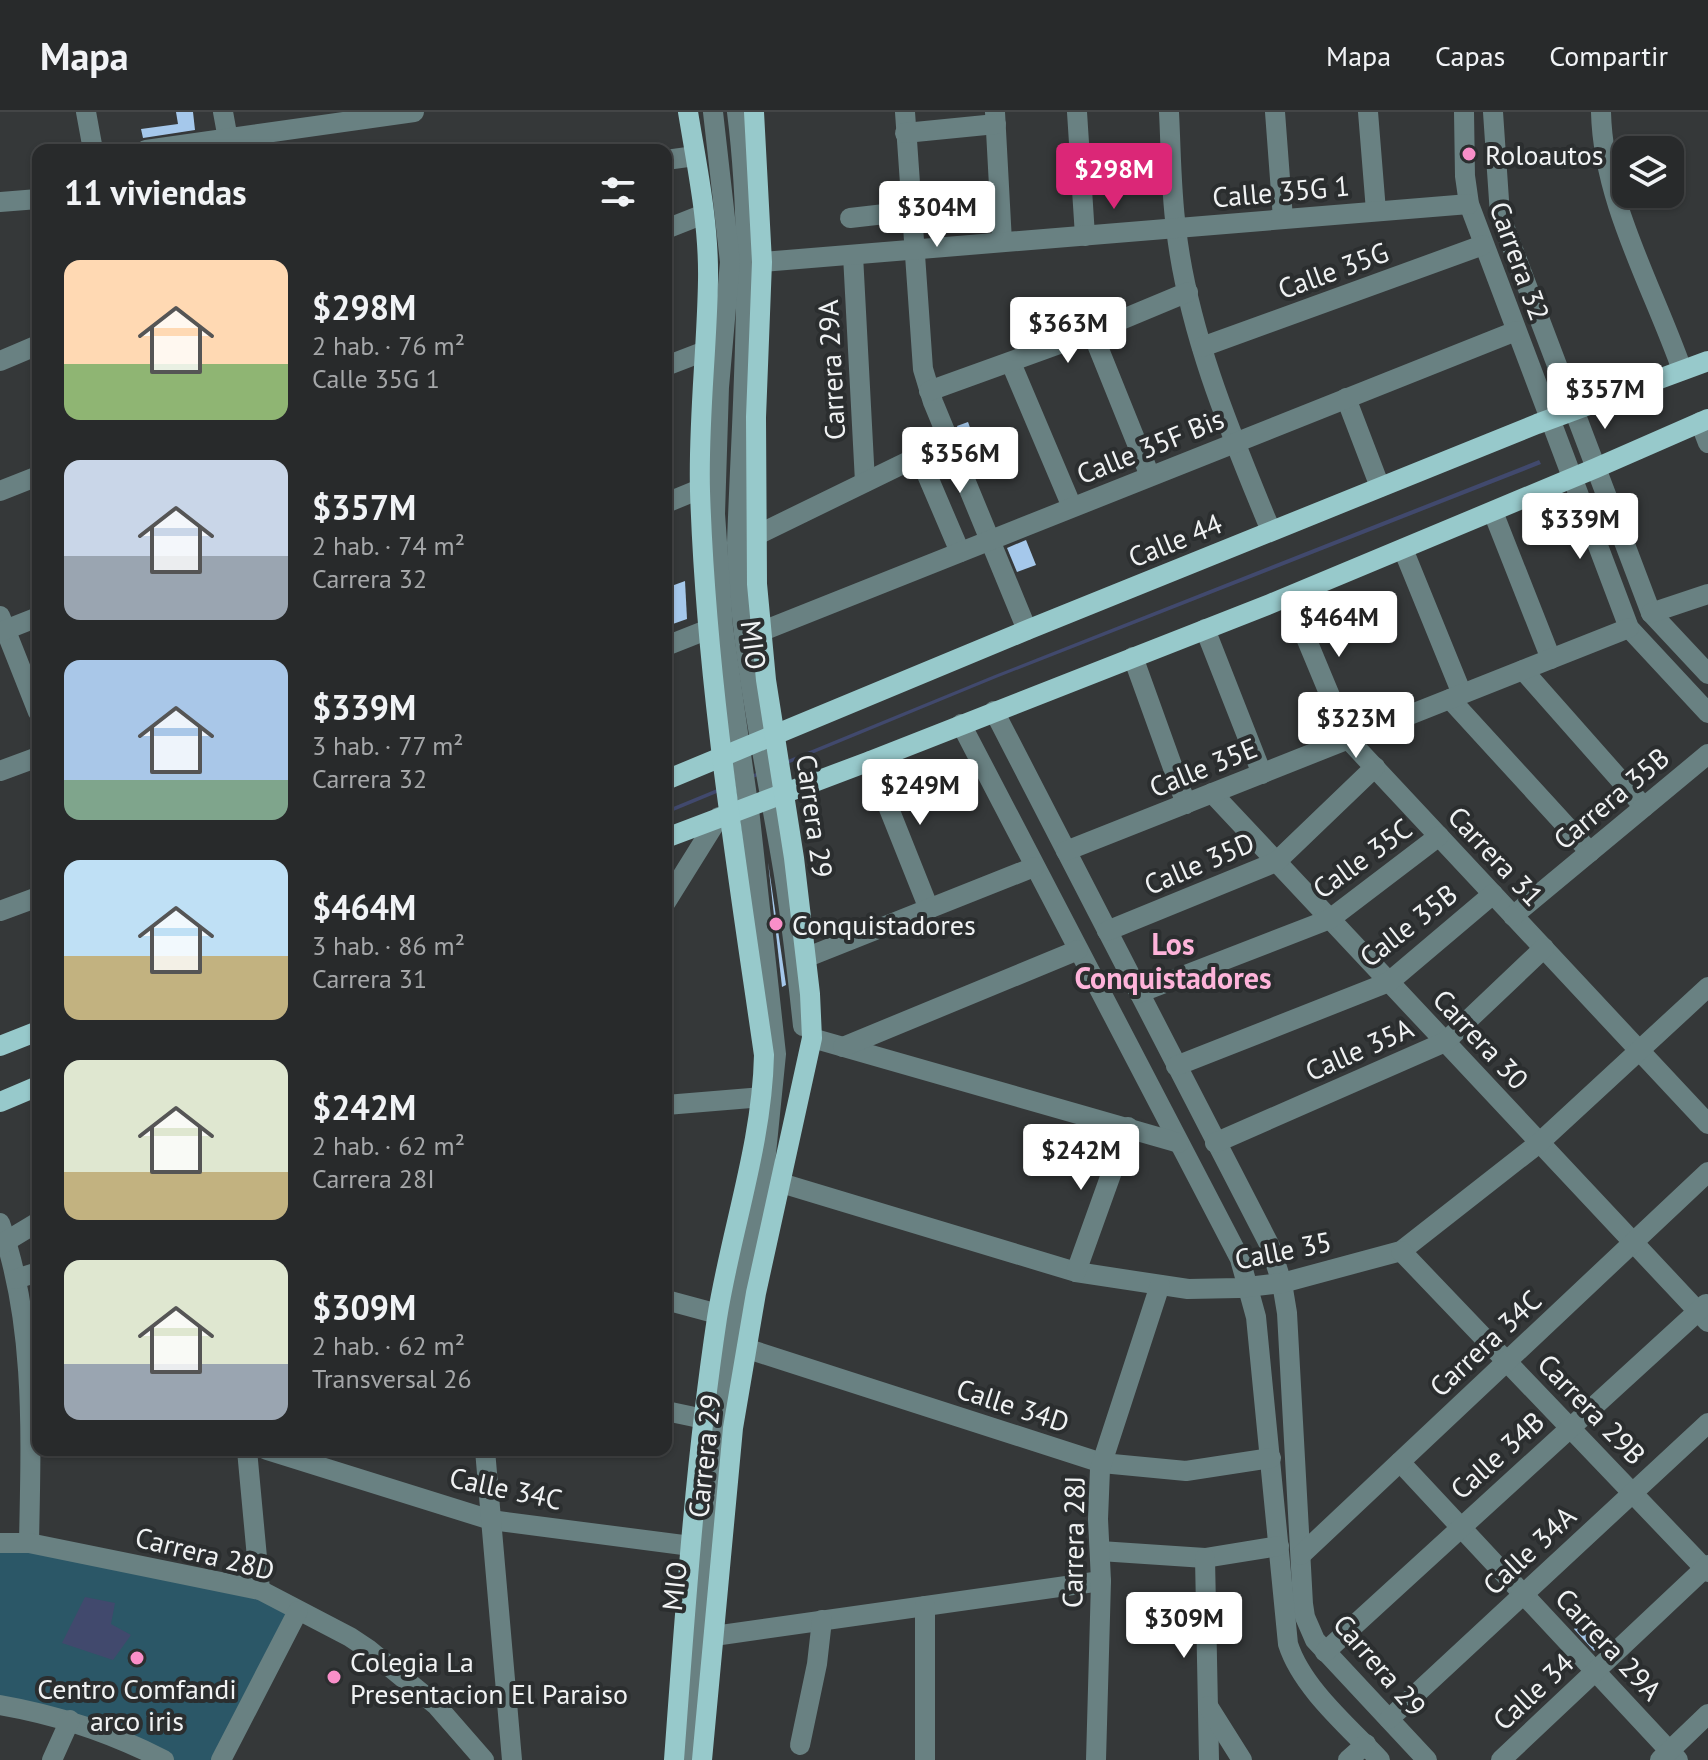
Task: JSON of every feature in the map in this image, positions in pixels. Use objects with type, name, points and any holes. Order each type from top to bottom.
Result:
[{"type":"main road","name":"Carrera 29","points":[[674,1760],[704,1419],[718,1314],[763,1097],[764,1055],[734,809],[731,757],[709,629],[700,489],[708,277],[704,214],[688,112]]},
{"type":"main road","name":"Carrera 29","points":[[702,1760],[733,1428],[745,1348],[772,1183],[812,1038],[805,958],[768,741],[760,632],[755,536],[762,262],[754,112]]},
{"type":"main road","name":"Calle 44","points":[[672,778],[731,757],[1027,630],[1380,487],[1549,419],[1708,361]]},
{"type":"main road","points":[[672,835],[1289,597],[1572,479],[1704,420]]},
{"type":"main road","points":[[0,1046],[32,1033]]},
{"type":"main road","points":[[0,1102],[32,1089]]},
{"type":"street","points":[[86,112],[92,144]]},
{"type":"street","points":[[223,112],[229,144],[414,112]]},
{"type":"street","name":"MIO","points":[[713,112],[730,262],[719,387],[715,514],[731,757]]},
{"type":"street","name":"MIO","points":[[737,112],[743,155],[747,261],[738,589],[743,638],[768,741]]},
{"type":"street","points":[[1077,112],[1085,236]]},
{"type":"street","points":[[1169,112],[1176,228],[1188,292],[1202,347],[1235,442],[1271,531]]},
{"type":"street","points":[[1275,112],[1283,219]]},
{"type":"street","points":[[1368,112],[1376,211]]},
{"type":"street","name":"Carrera 32","points":[[1464,112],[1469,204],[1629,628],[1708,713]]},
{"type":"street","name":"Carrera 32","points":[[1493,112],[1500,215],[1651,613],[1708,674]]},
{"type":"street","points":[[1601,112],[1601,127],[1617,200],[1682,370]]},
{"type":"street","points":[[1002,242],[996,118],[905,122],[923,369],[931,397],[1027,630]]},
{"type":"street","points":[[672,159],[695,156]]},
{"type":"street","points":[[0,202],[32,199]]},
{"type":"street","name":"Calle 35G 1","points":[[762,262],[1469,204]]},
{"type":"street","points":[[850,218],[911,211]]},
{"type":"street","points":[[672,227],[704,214]]},
{"type":"street","name":"Calle 35G","points":[[1202,347],[1483,245]]},
{"type":"street","name":"Carrera 29A","points":[[853,255],[865,482]]},
{"type":"street","points":[[931,397],[1188,292]]},
{"type":"street","name":"Calle 35F Bis","points":[[760,632],[1516,331]]},
{"type":"street","points":[[1092,332],[1150,476]]},
{"type":"street","points":[[0,361],[32,348]]},
{"type":"street","points":[[672,364],[705,351]]},
{"type":"street","points":[[1011,363],[1072,507]]},
{"type":"street","points":[[931,397],[921,455],[960,552]]},
{"type":"street","points":[[1346,398],[1380,487]]},
{"type":"street","points":[[1704,420],[1708,443]]},
{"type":"street","points":[[755,536],[950,441]]},
{"type":"street","points":[[0,491],[32,478]]},
{"type":"street","points":[[672,501],[700,489]]},
{"type":"street","points":[[1493,512],[1551,659]]},
{"type":"street","points":[[1403,549],[1456,697],[1590,852]]},
{"type":"street","points":[[1651,613],[1708,594]]},
{"type":"street","name":"Carrera 31","points":[[1289,597],[1348,739],[1708,1124]]},
{"type":"street","points":[[32,618],[2,626],[32,698]]},
{"type":"street","name":"Calle 35E","points":[[1066,851],[1629,628]]},
{"type":"street","points":[[672,644],[709,629]]},
{"type":"street","points":[[1205,629],[1262,774]]},
{"type":"street","points":[[1133,657],[1186,804]]},
{"type":"street","points":[[1523,670],[1644,807]]},
{"type":"street","name":"Carrera 29","points":[[994,711],[1270,1246],[1282,1283],[1287,1313],[1305,1617],[1315,1640],[1325,1652],[1427,1760]]},
{"type":"street","name":"Carrera 29","points":[[961,724],[1240,1259],[1256,1317],[1288,1644],[1294,1661],[1309,1684],[1380,1760]]},
{"type":"street","points":[[978,757],[991,742],[1011,743]]},
{"type":"street","name":"Carrera 35B","points":[[1513,916],[1708,754]]},
{"type":"street","points":[[0,771],[32,759]]},
{"type":"street","points":[[870,761],[929,909]]},
{"type":"street","name":"Calle 35D","points":[[1107,931],[1276,862],[1375,767]]},
{"type":"street","name":"Carrera 30","points":[[1212,793],[1633,1243],[1705,1312]]},
{"type":"street","name":"MIO","points":[[688,1760],[720,1400],[730,1338],[795,1084],[803,1030],[781,860],[777,794]]},
{"type":"street","points":[[672,894],[734,809]]},
{"type":"street","name":"MIO","points":[[734,809],[771,989],[776,1054],[772,1183]]},
{"type":"street","name":"Calle 35C","points":[[1139,993],[1330,919],[1439,836]]},
{"type":"street","points":[[805,958],[1034,867]]},
{"type":"street","name":"Calle 35B","points":[[1176,1066],[1389,982],[1493,894]]},
{"type":"street","points":[[0,911],[32,899]]},
{"type":"street","name":"Calle 35A","points":[[1215,1143],[1445,1042],[1544,948]]},
{"type":"street","points":[[843,1047],[1078,950]]},
{"type":"street","name":"Calle 35","points":[[772,1183],[1076,1272],[1160,1285],[1220,1289],[1282,1283],[1401,1251],[1539,1143],[1708,987]]},
{"type":"street","points":[[812,1038],[1179,1143]]},
{"type":"street","points":[[672,1105],[763,1097]]},
{"type":"street","points":[[1076,1272],[1128,1127]]},
{"type":"street","name":"Carrera 34C","points":[[1301,1555],[1708,1172]]},
{"type":"street","points":[[32,1224],[2,1237],[16,1279],[32,1387]]},
{"type":"street","points":[[1240,1259],[1251,1266],[1258,1266],[1268,1258],[1270,1246]]},
{"type":"street","name":"Carrera 29B","points":[[1401,1251],[1707,1568]]},
{"type":"street","points":[[16,1279],[32,1274]]},
{"type":"street","name":"Carrera 28J","points":[[1096,1760],[1101,1581],[1098,1519],[1102,1463],[1160,1285]]},
{"type":"street","points":[[1256,1317],[1260,1305],[1273,1300],[1279,1302],[1287,1313]]},
{"type":"street","points":[[672,1302],[718,1314]]},
{"type":"street","name":"Calle 34B","points":[[1325,1652],[1570,1427],[1705,1312]]},
{"type":"street","name":"Calle 34D","points":[[745,1348],[1102,1463],[1186,1471],[1271,1458]]},
{"type":"street","points":[[672,1412],[704,1419]]},
{"type":"street","name":"Calle 34A","points":[[1389,1719],[1708,1423]]},
{"type":"street","points":[[29,1543],[33,1456]]},
{"type":"street","points":[[248,1456],[260,1590]]},
{"type":"street","name":"Calle 34C","points":[[286,1456],[491,1520],[691,1546]]},
{"type":"street","points":[[486,1456],[512,1760]]},
{"type":"street","name":"Carrera 29A","points":[[1400,1462],[1595,1671],[1669,1757]]},
{"type":"street","name":"Carrera 28D","points":[[0,1543],[29,1543],[260,1590],[350,1637],[388,1665],[436,1705],[484,1760]]},
{"type":"street","points":[[1100,1551],[1205,1558],[1279,1546]]},
{"type":"street","points":[[1205,1558],[1209,1760]]},
{"type":"street","name":"Calle 34","points":[[1501,1760],[1707,1568]]},
{"type":"street","points":[[714,1636],[1101,1581]]},
{"type":"street","points":[[925,1606],[925,1760]]},
{"type":"street","points":[[221,1760],[298,1611]]},
{"type":"street","points":[[800,1745],[817,1664],[822,1620]]},
{"type":"street","points":[[1206,1704],[1242,1760]]},
{"type":"street","points":[[0,1705],[70,1720],[125,1740],[164,1760]]},
{"type":"street","points":[[1669,1757],[1708,1714]]},
{"type":"street","points":[[52,1760],[70,1720]]},
{"type":"street","points":[[1348,1760],[1366,1744]]},
{"type":"shaded area","points":[[1539,460],[1541,464],[996,678],[672,812],[672,808],[995,675]]},
{"type":"shaded area","name":"Centro Comfandi arco iris","points":[[0,1543],[260,1590],[298,1611],[221,1760],[164,1760],[0,1705]]},
{"type":"shaded area","points":[[85,1597],[115,1603],[111,1624],[131,1635],[113,1660],[62,1643]]},
{"type":"building","points":[[176,112],[193,112],[195,130],[143,138],[141,129],[178,124]]},
{"type":"building","points":[[968,422],[980,455],[970,459],[957,426]]},
{"type":"building","points":[[1562,510],[1570,528],[1541,540],[1533,522]]},
{"type":"building","points":[[1026,540],[1036,565],[1017,572],[1007,548]]},
{"type":"building","points":[[685,581],[687,619],[672,624],[672,586]]},
{"type":"building","points":[[768,862],[786,985],[782,987]]},
{"type":"building","points":[[1589,1615],[1609,1637],[1594,1651],[1574,1629]]},
{"type":"place","name":"Roloautos","points":[[1469,154]]},
{"type":"place","name":"Conquistadores","points":[[776,924]]},
{"type":"place","name":"Centro Comfandi arco iris","points":[[137,1658]]},
{"type":"place","name":"Colegia La Presentacion El Paraiso","points":[[334,1677]]},
{"type":"district","name":"Los Conquistadores","points":[[1173,960]]}]
